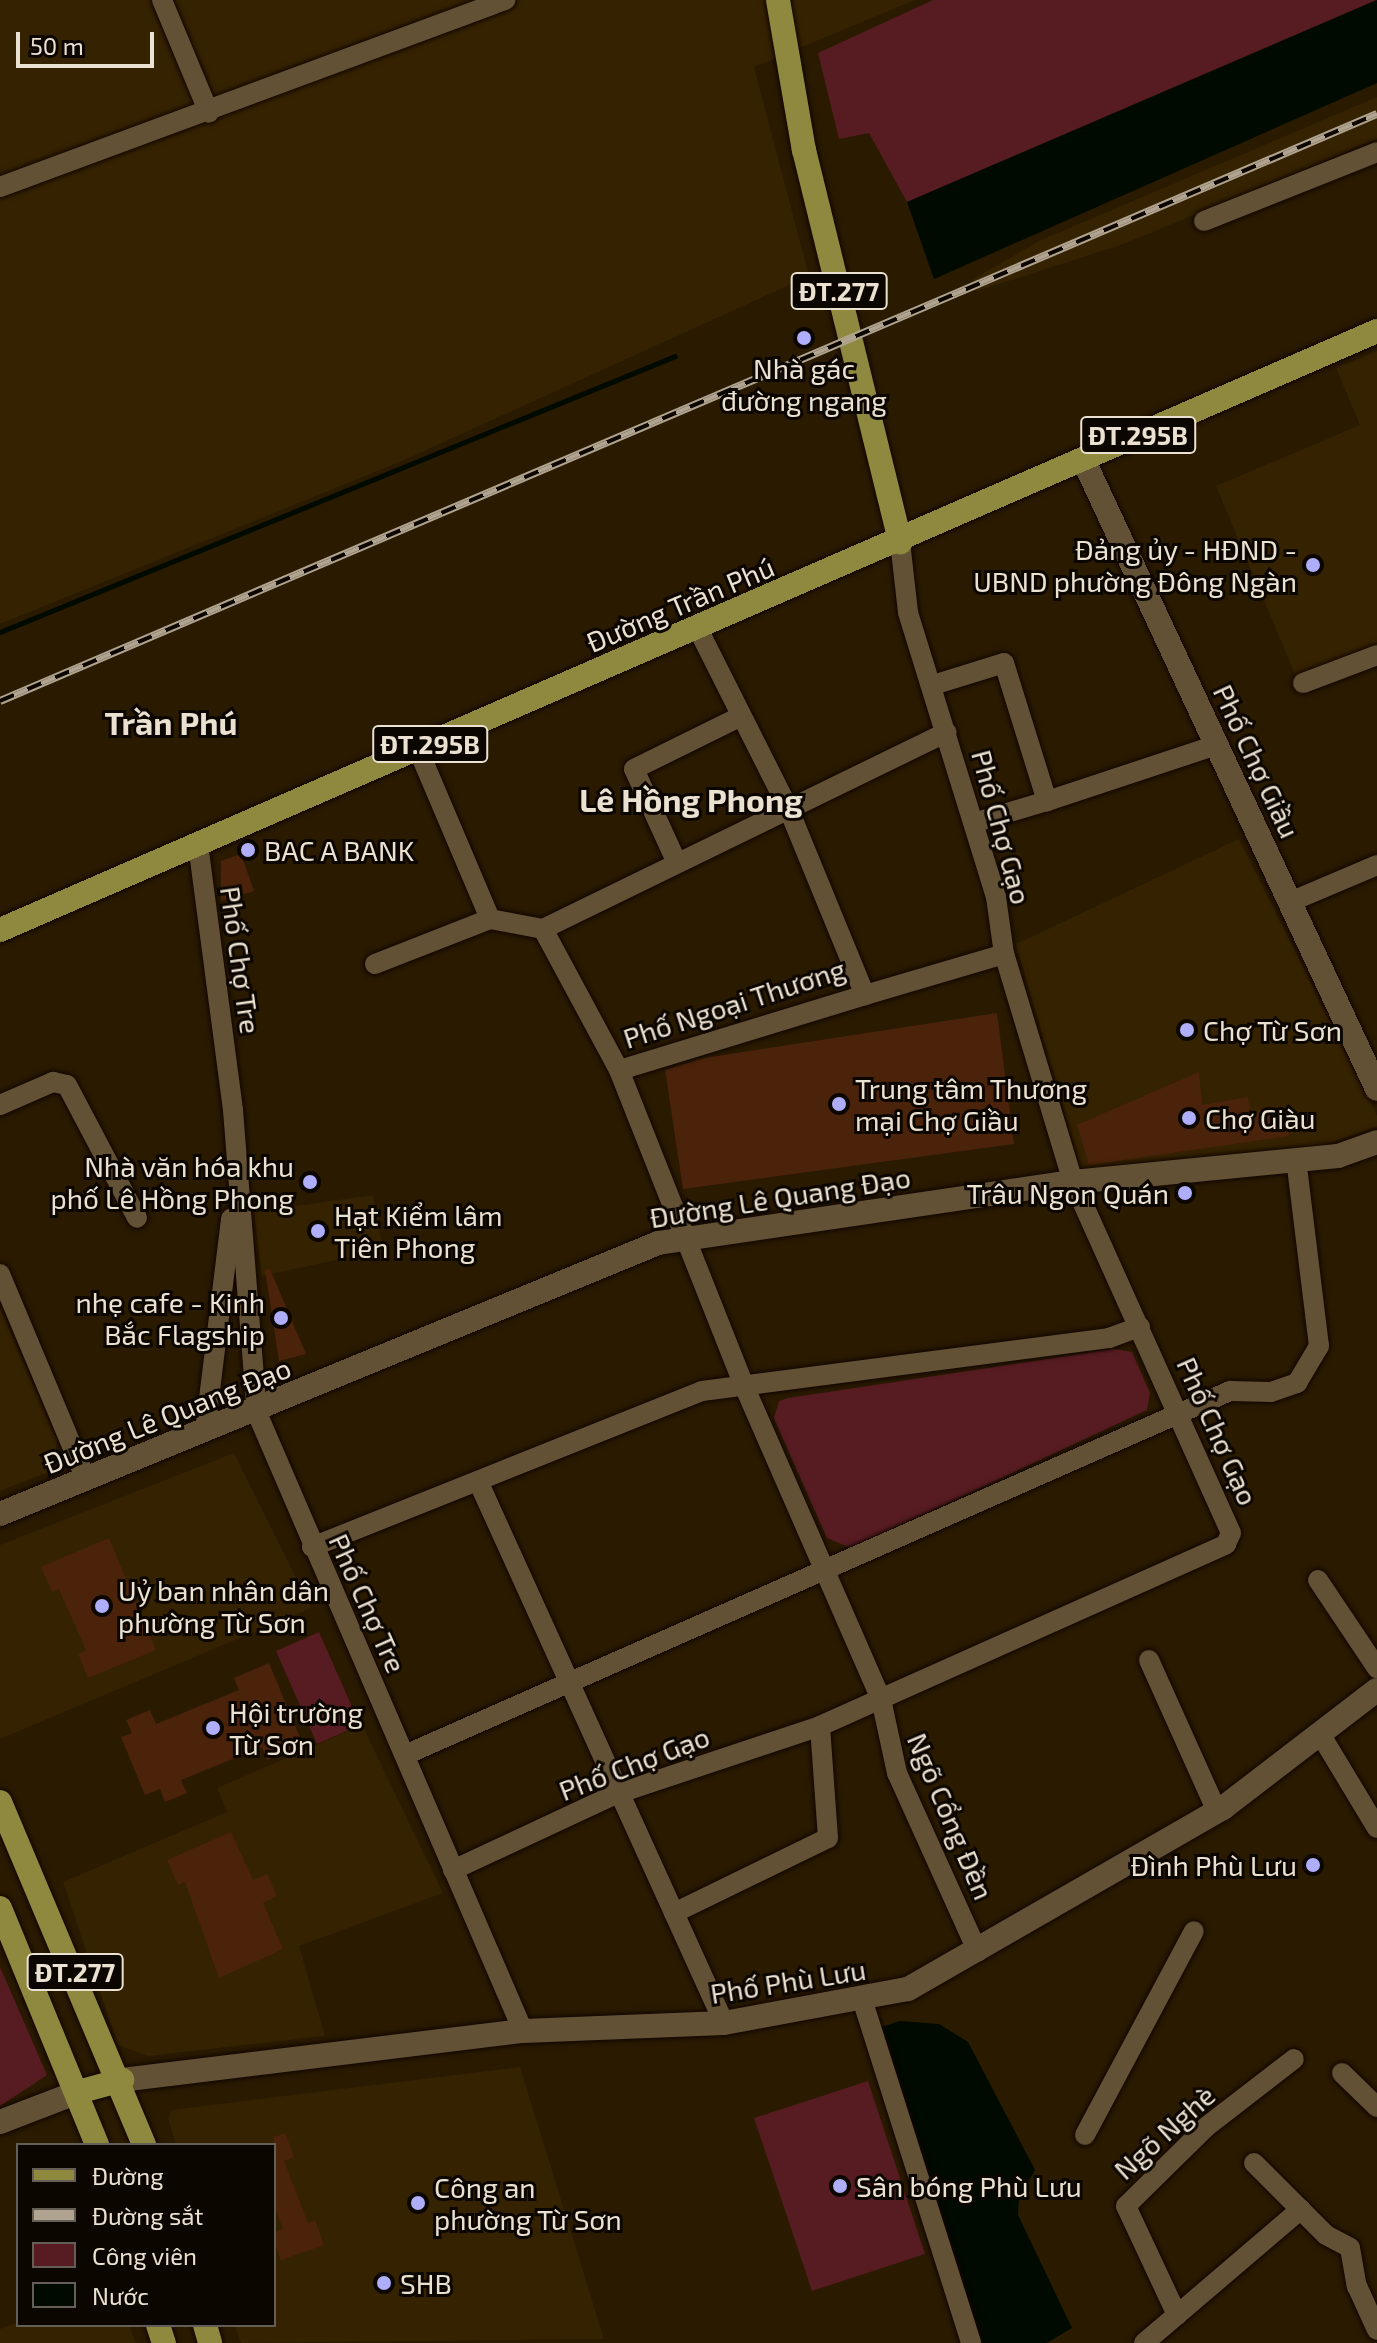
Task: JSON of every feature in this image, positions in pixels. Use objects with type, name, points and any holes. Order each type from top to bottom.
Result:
[{"type":"main road","name":"ĐT.277","points":[[760,0],[780,39]]},
{"type":"main road","name":"ĐT.277","points":[[778,0],[780,39],[900,542]]},
{"type":"main road","name":"Đường Trần Phú","points":[[1,929],[900,542],[1377,331]]},
{"type":"main road","name":"Phố Chợ Giầu","points":[[1083,459],[1377,1089]]},
{"type":"main road","name":"Đường Lê Quang Đạo","points":[[0,1514],[257,1413],[597,1264],[684,1238],[1073,1182],[1338,1156],[1377,1142]]},
{"type":"main road","name":"Phố Phù Lưu","points":[[122,2080],[523,2031],[724,2023],[863,2002],[908,1989],[978,1952],[1217,1811],[1322,1737],[1377,1690]]},
{"type":"main road","name":"ĐT.277","points":[[0,1802],[122,2080],[143,2143]]},
{"type":"main road","name":"ĐT.277","points":[[0,1908],[78,2092],[96,2143]]},
{"type":"main road","points":[[0,2122],[78,2092],[122,2080]]},
{"type":"street","points":[[162,0],[209,113]]},
{"type":"street","points":[[0,187],[209,113],[505,0]]},
{"type":"street","points":[[1204,221],[1377,152]]},
{"type":"street","name":"Phố Chợ Gạo","points":[[453,1870],[616,1794],[820,1726],[1226,1544],[1230,1520],[1073,1182],[1004,954],[996,897],[902,588],[900,542]]},
{"type":"street","name":"Phố Ngoại Thương","points":[[698,629],[739,717],[789,810],[865,995],[619,1070],[745,1388],[829,1570],[881,1699]]},
{"type":"street","points":[[1303,683],[1377,655]]},
{"type":"street","points":[[933,685],[1004,663],[1047,801]]},
{"type":"street","points":[[677,863],[634,769],[739,717]]},
{"type":"street","points":[[375,964],[490,919],[543,929],[947,732]]},
{"type":"street","points":[[973,823],[1216,745]]},
{"type":"street","points":[[418,749],[490,919]]},
{"type":"street","name":"Phố Chợ Tre","points":[[198,844],[233,1110],[236,1179],[257,1413],[312,1547],[523,2031]]},
{"type":"street","points":[[1290,902],[1377,865]]},
{"type":"street","points":[[543,929],[619,1070]]},
{"type":"street","points":[[865,995],[1004,954]]},
{"type":"street","points":[[0,1105],[53,1082],[67,1085],[137,1218]]},
{"type":"street","points":[[405,1755],[574,1686],[1181,1416],[1230,1391],[1288,1389],[1315,1362],[1317,1322],[1296,1160]]},
{"type":"street","name":"Phố Chợ Tre","points":[[205,1431],[236,1179]]},
{"type":"street","points":[[0,1274],[86,1480]]},
{"type":"street","points":[[312,1547],[702,1391],[745,1388],[1109,1338],[1140,1327]]},
{"type":"street","points":[[478,1481],[574,1686],[616,1794],[724,2023]]},
{"type":"street","points":[[1318,1580],[1377,1668]]},
{"type":"street","points":[[1149,1660],[1217,1811]]},
{"type":"street","name":"Ngõ Cổng Đền","points":[[881,1699],[897,1773],[978,1952]]},
{"type":"street","points":[[674,1913],[828,1838],[820,1726]]},
{"type":"street","points":[[1322,1737],[1377,1828]]},
{"type":"street","points":[[1085,2135],[1194,1931]]},
{"type":"street","points":[[863,2002],[971,2343]]},
{"type":"street","name":"Ngõ Nghè","points":[[1177,2315],[1126,2206],[1206,2127],[1294,2059]]},
{"type":"street","points":[[1342,2073],[1377,2107]]},
{"type":"street","points":[[1254,2163],[1301,2209],[1350,2248],[1357,2286],[1377,2330]]},
{"type":"street","points":[[1144,2343],[1301,2209]]},
{"type":"shaded area","points":[[0,0],[915,0],[754,67],[809,276],[402,461],[0,624]]},
{"type":"shaded area","points":[[1377,97],[1377,139],[1121,245],[977,291],[973,279],[1041,240]]},
{"type":"shaded area","name":"Đảng ủy - HĐND - UBND phường Đông Ngàn","points":[[1377,351],[1377,645],[1297,679],[1216,486],[1360,425],[1336,368]]},
{"type":"shaded area","name":"Chợ Từ Sơn","points":[[1239,839],[1377,1116],[1377,1127],[1305,1151],[1081,1170],[1016,944]]},
{"type":"shaded area","name":"Hạt Kiểm lâm Tiên Phong","points":[[373,1195],[383,1250],[262,1276],[254,1212]]},
{"type":"shaded area","points":[[0,1308],[57,1440],[53,1470],[0,1491]]},
{"type":"shaded area","points":[[234,1453],[311,1608],[0,1739],[0,1545]]},
{"type":"shaded area","points":[[362,1725],[443,1893],[299,1946],[325,2036],[148,2056],[118,2045],[63,1882],[227,1812],[217,1788]]},
{"type":"shaded area","name":"Công an phường Từ Sơn","points":[[520,2067],[604,2339],[241,2343],[235,2327],[276,2327],[276,2143],[175,2143],[168,2118],[172,2110]]},
{"type":"shaded area","points":[[16,2323],[16,2327],[130,2327],[136,2343],[0,2343],[0,2329]]},
{"type":"green space","points":[[933,0],[1376,0],[907,202],[869,133],[839,139],[818,53]]},
{"type":"green space","points":[[1114,1349],[1132,1352],[1150,1393],[1147,1410],[851,1548],[827,1538],[774,1418],[779,1401],[788,1398]]},
{"type":"green space","points":[[319,1632],[360,1725],[317,1744],[276,1651]]},
{"type":"green space","points":[[0,1967],[47,2075],[0,2106]]},
{"type":"green space","name":"Sân bóng Phù Lưu","points":[[868,2081],[925,2254],[812,2291],[754,2118]]},
{"type":"water","points":[[1377,0],[1377,83],[934,279],[907,202]]},
{"type":"water","points":[[899,2021],[939,2024],[968,2042],[1035,2170],[1019,2198],[1018,2215],[1072,2328],[1047,2343],[979,2343],[877,2029]]},
{"type":"building","points":[[241,854],[254,891],[221,901],[221,861]]},
{"type":"building","name":"Trung tâm Thương mại Chợ Giầu","points":[[997,1013],[1014,1144],[683,1189],[665,1070],[704,1058]]},
{"type":"building","name":"Chợ Giàu","points":[[1199,1072],[1202,1105],[1248,1097],[1250,1112],[1284,1107],[1289,1136],[1089,1165],[1077,1125]]},
{"type":"building","name":"nhẹ cafe - Kinh Bắc Flagship","points":[[270,1269],[306,1354],[279,1361],[265,1270]]},
{"type":"building","name":"Uỷ ban nhân dân phường Từ Sơn","points":[[109,1538],[156,1650],[88,1678],[78,1654],[86,1650],[59,1589],[52,1592],[41,1567]]},
{"type":"building","name":"Hội trường Từ Sơn","points":[[269,1663],[303,1745],[267,1760],[262,1747],[181,1780],[187,1793],[165,1802],[160,1789],[145,1795],[121,1737],[132,1733],[126,1720],[150,1710],[156,1724],[239,1690],[234,1678]]},
{"type":"building","points":[[231,1832],[253,1880],[267,1874],[277,1896],[263,1903],[283,1949],[219,1978],[185,1882],[178,1885],[167,1860]]},
{"type":"building","points":[[285,2133],[294,2157],[284,2161],[308,2223],[315,2220],[324,2245],[281,2260],[276,2247],[276,2232],[283,2229],[276,2211],[274,2137]]},
{"type":"waterway","points":[[0,632],[675,356]]},
{"type":"railway","points":[[0,701],[1377,114]]},
{"type":"place","name":"Nhà gác đường ngang","points":[[804,338]]},
{"type":"place","name":"Đảng ủy - HĐND - UBND phường Đông Ngàn","points":[[1313,565]]},
{"type":"place","name":"BAC A BANK","points":[[248,850]]},
{"type":"place","name":"Chợ Từ Sơn","points":[[1187,1030]]},
{"type":"place","name":"Trung tâm Thương mại Chợ Giầu","points":[[839,1104]]},
{"type":"place","name":"Chợ Giàu","points":[[1189,1118]]},
{"type":"place","name":"Nhà văn hóa khu phố Lê Hồng Phong","points":[[310,1182]]},
{"type":"place","name":"Trâu Ngon Quán","points":[[1185,1193]]},
{"type":"place","name":"Hạt Kiểm lâm Tiên Phong","points":[[318,1231]]},
{"type":"place","name":"nhẹ cafe - Kinh Bắc Flagship","points":[[281,1318]]},
{"type":"place","name":"Uỷ ban nhân dân phường Từ Sơn","points":[[102,1606]]},
{"type":"place","name":"Hội trường Từ Sơn","points":[[213,1728]]},
{"type":"place","name":"Đình Phù Lưu","points":[[1313,1865]]},
{"type":"place","name":"Sân bóng Phù Lưu","points":[[840,2186]]},
{"type":"place","name":"Công an phường Từ Sơn","points":[[418,2203]]},
{"type":"place","name":"SHB","points":[[384,2283]]},
{"type":"district","name":"Trần Phú","points":[[171,722]]},
{"type":"district","name":"Lê Hồng Phong","points":[[691,799]]}]
